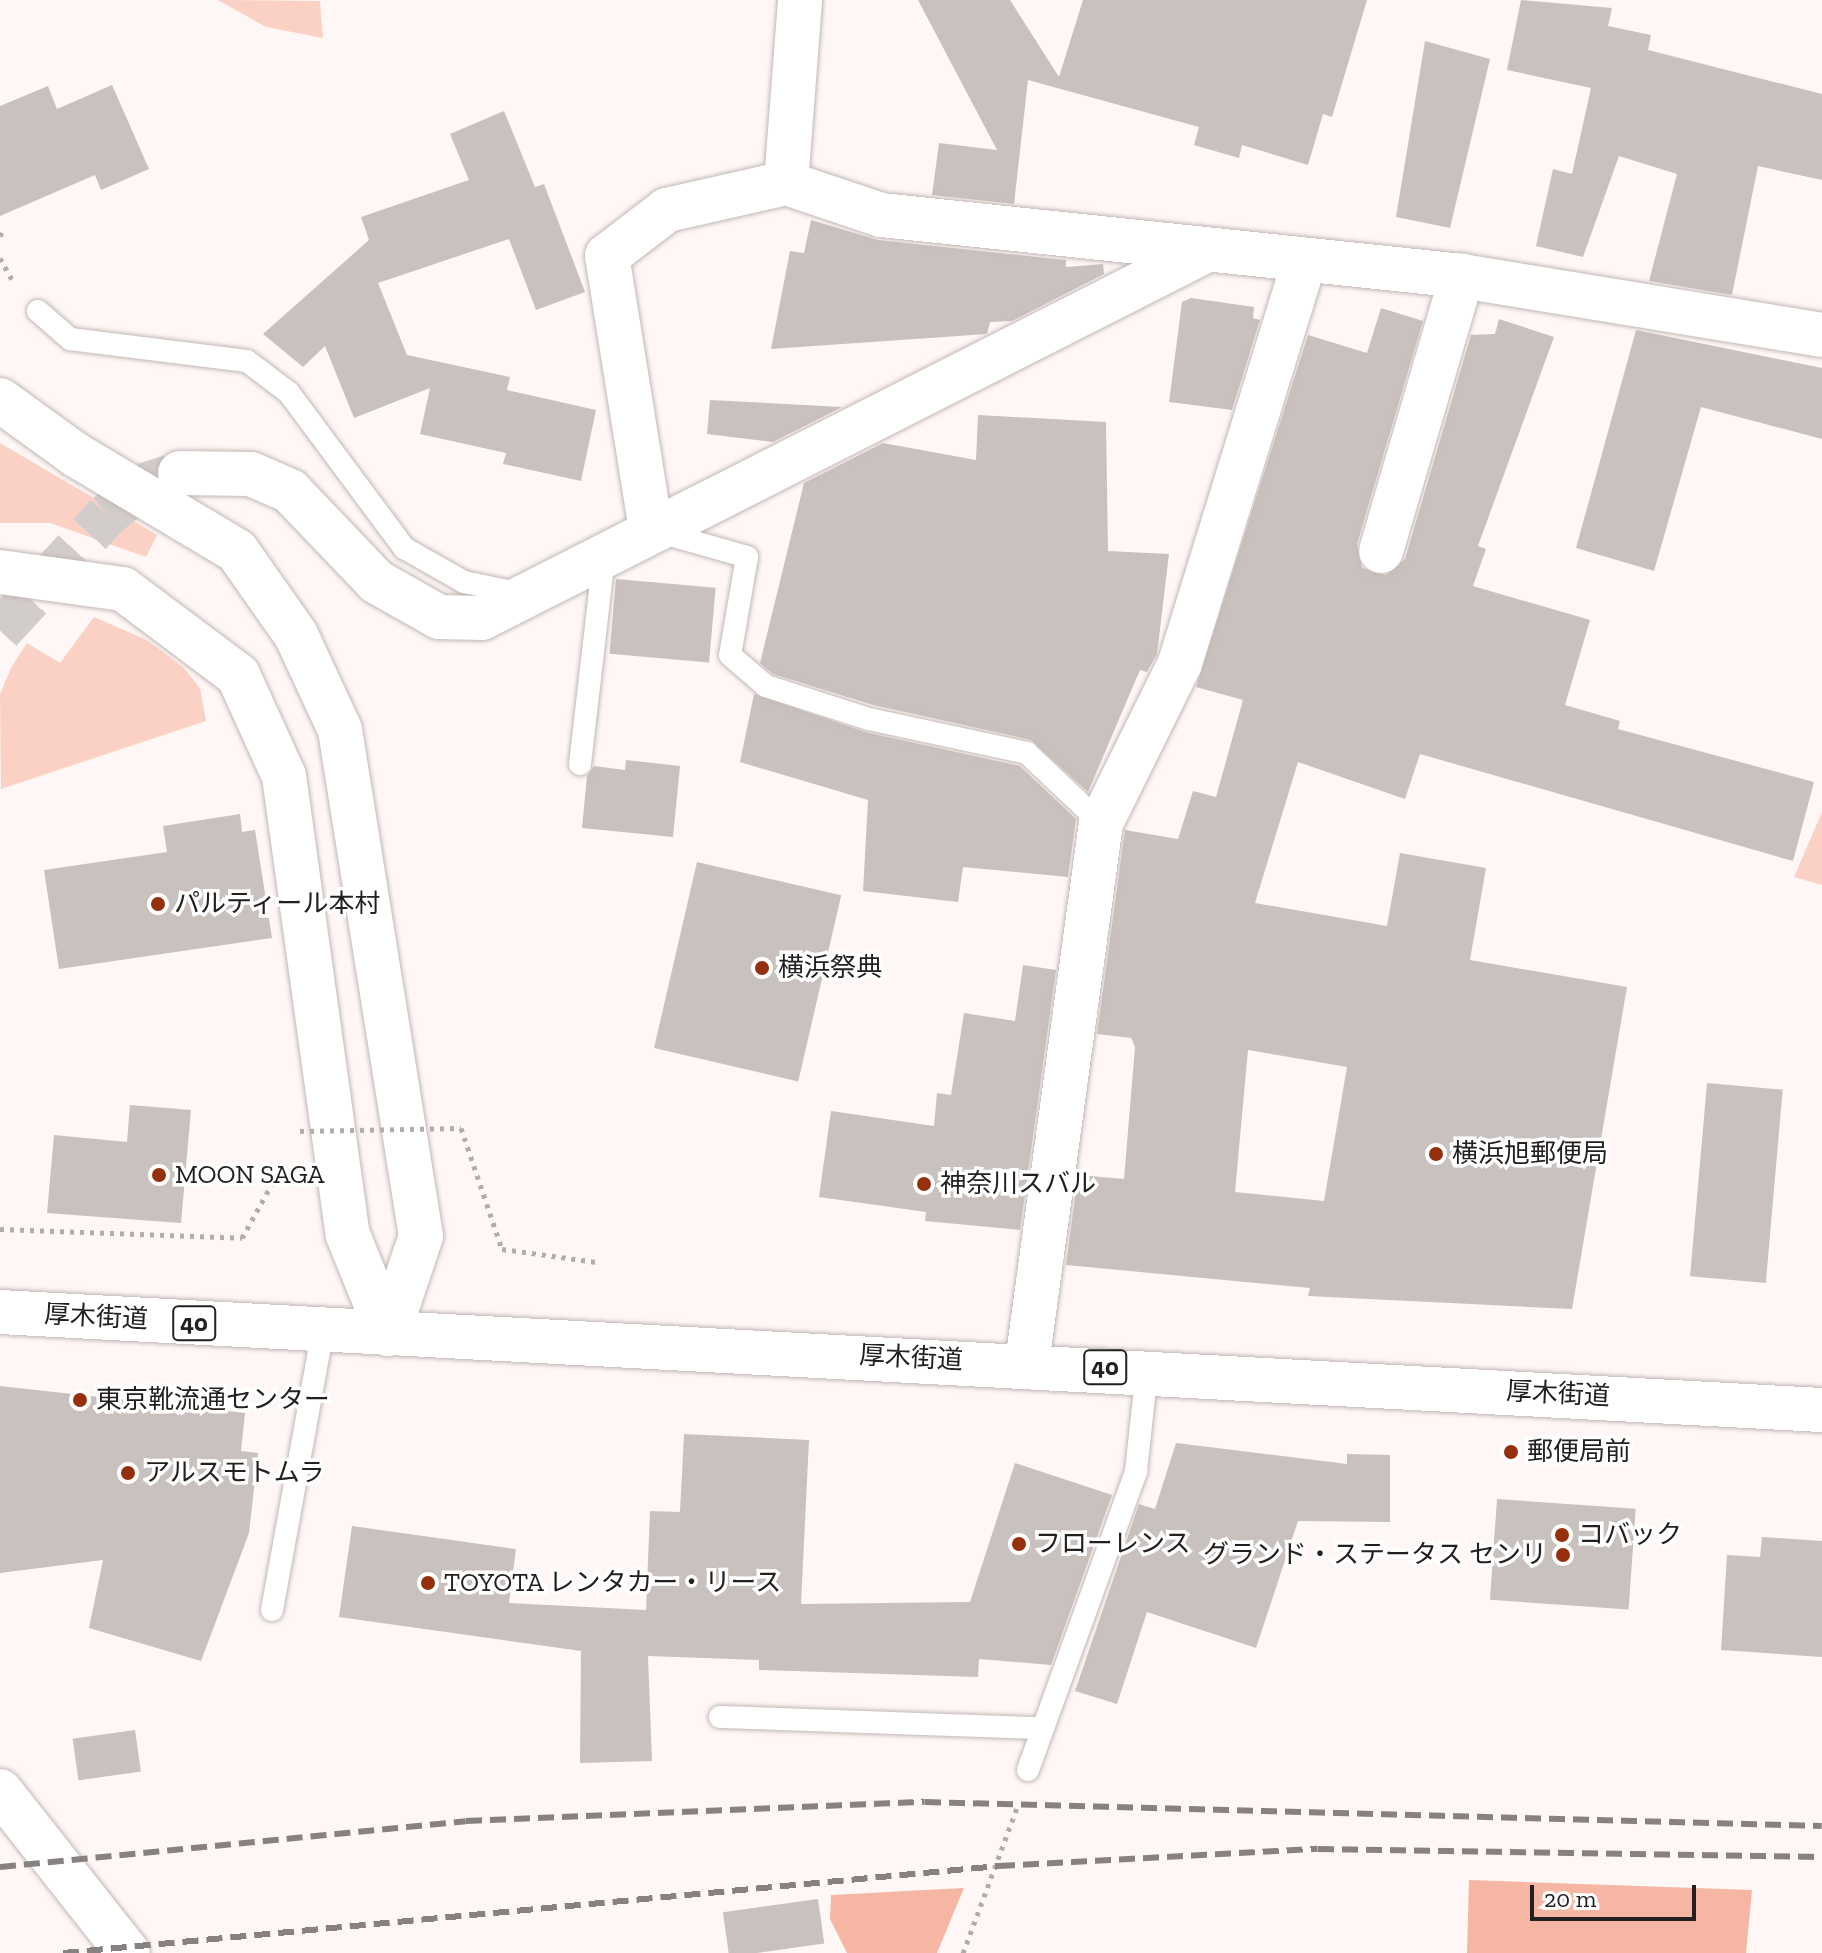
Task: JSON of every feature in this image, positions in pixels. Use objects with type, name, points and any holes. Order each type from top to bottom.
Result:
[{"type":"main road","points":[[786,183],[801,1]]},
{"type":"main road","points":[[651,530],[607,256],[667,210],[786,183],[881,215],[1203,252],[1462,276],[1822,335]]},
{"type":"main road","points":[[180,473],[251,474],[290,491],[377,582],[439,617],[482,618],[522,594],[604,557],[651,530],[1203,252]]},
{"type":"main road","points":[[1027,1363],[1101,823],[1180,663],[1304,262]]},
{"type":"main road","points":[[1381,551],[1462,276]]},
{"type":"main road","points":[[0,400],[76,455],[237,551],[296,635],[340,730],[421,1236],[388,1334]]},
{"type":"main road","points":[[0,572],[123,589],[238,675],[284,776],[348,1235],[388,1334]]},
{"type":"main road","name":"厚木街道","points":[[1,1304],[388,1334],[1027,1363],[1822,1410]]},
{"type":"main road","points":[[0,1791],[128,1953]]},
{"type":"lane","points":[[38,311],[70,339],[247,361],[289,393],[404,548],[464,582],[522,594]]},
{"type":"lane","points":[[651,530],[747,557],[730,655],[766,686],[869,719],[1027,753],[1101,823]]},
{"type":"lane","points":[[580,764],[604,557]]},
{"type":"lane","points":[[272,1610],[323,1330]]},
{"type":"lane","points":[[1028,1770],[1136,1471],[1147,1370]]},
{"type":"lane","points":[[720,1717],[1042,1728]]},
{"type":"path","points":[[0,236],[4,228]]},
{"type":"path","points":[[0,1229],[242,1238],[300,1131],[461,1128],[502,1249],[596,1262]]},
{"type":"path","points":[[963,1953],[1028,1770]]},
{"type":"shaded area","points":[[218,0],[320,1],[323,38],[266,27]]},
{"type":"shaded area","points":[[0,443],[157,535],[146,557],[50,523],[0,523]]},
{"type":"shaded area","points":[[94,617],[147,640],[183,667],[200,688],[206,721],[1,789],[0,694],[12,666],[27,643],[60,663]]},
{"type":"shaded area","points":[[1822,812],[1822,885],[1794,877]]},
{"type":"shaded area","points":[[1469,1880],[1752,1890],[1746,1953],[1467,1953]]},
{"type":"shaded area","points":[[964,1888],[937,1953],[847,1953],[830,1919],[831,1895]]},
{"type":"building","points":[[918,0],[1010,0],[1059,77],[1083,0],[1367,0],[1332,117],[1323,114],[1308,165],[1242,145],[1239,158],[1194,145],[1199,127],[1028,80],[1014,204],[932,195],[939,143],[997,150]]},
{"type":"building","points":[[1521,0],[1612,8],[1608,26],[1651,35],[1648,50],[1822,94],[1822,180],[1758,166],[1732,295],[1649,281],[1677,174],[1619,156],[1583,257],[1536,246],[1553,169],[1572,174],[1591,88],[1507,70]]},
{"type":"building","points":[[1425,41],[1490,59],[1450,228],[1396,217]]},
{"type":"building","points":[[112,85],[149,169],[101,190],[95,175],[0,216],[0,106],[48,86],[57,109]]},
{"type":"building","points":[[504,111],[535,187],[544,184],[585,292],[536,310],[509,239],[378,283],[407,355],[510,377],[507,390],[596,410],[581,481],[503,464],[506,453],[420,434],[430,388],[354,418],[325,346],[303,367],[263,334],[369,240],[361,217],[469,180],[450,134]]},
{"type":"building","points":[[811,220],[878,240],[1066,260],[1066,267],[1103,264],[1104,274],[1012,321],[990,322],[987,334],[771,349],[790,251],[804,253]]},
{"type":"building","points":[[1191,298],[1254,307],[1253,318],[1260,320],[1232,410],[1169,402],[1182,302]]},
{"type":"building","points":[[1381,308],[1423,321],[1357,544],[1362,568],[1386,575],[1405,559],[1471,335],[1495,334],[1499,319],[1554,337],[1478,546],[1486,549],[1473,586],[1590,620],[1565,705],[1620,721],[1618,729],[1814,782],[1793,861],[1420,754],[1405,799],[1298,762],[1255,903],[1387,926],[1400,853],[1486,868],[1470,960],[1627,987],[1572,1309],[1308,1296],[1310,1288],[1066,1265],[1078,1175],[1124,1179],[1135,1047],[1131,1038],[1097,1034],[1125,830],[1178,839],[1193,791],[1216,797],[1243,700],[1196,687],[1308,335],[1367,353]],"holes":[[[1248,1050],[1347,1067],[1324,1201],[1235,1192]]]},
{"type":"building","points":[[1636,330],[1822,368],[1822,439],[1701,407],[1654,571],[1576,548]]},
{"type":"building","points":[[710,400],[842,407],[773,442],[707,434]]},
{"type":"building","points":[[978,415],[1106,422],[1108,551],[1169,554],[1157,654],[1147,672],[1140,670],[1088,792],[1031,740],[873,705],[773,674],[760,663],[804,483],[883,443],[976,460]]},
{"type":"building","points":[[616,579],[716,588],[709,662],[609,654]]},
{"type":"building","points":[[754,694],[865,732],[1020,766],[1076,819],[1068,877],[963,867],[958,902],[863,891],[868,800],[740,762]]},
{"type":"building","points":[[626,760],[680,766],[673,837],[582,828],[587,776],[594,766],[625,770]]},
{"type":"building","name":"パルティール本村","points":[[240,814],[242,832],[255,830],[272,938],[59,969],[44,870],[167,852],[163,826]]},
{"type":"building","name":"横浜祭典","points":[[697,862],[841,895],[798,1081],[654,1048]]},
{"type":"building","name":"神奈川スバル","points":[[1023,965],[1056,970],[1020,1230],[925,1221],[926,1212],[819,1197],[831,1111],[934,1126],[937,1093],[951,1095],[964,1013],[1015,1021]]},
{"type":"building","points":[[1707,1083],[1783,1090],[1766,1283],[1690,1276]]},
{"type":"building","points":[[130,1105],[191,1110],[181,1223],[47,1213],[54,1135],[127,1142]]},
{"type":"building","points":[[0,1386],[245,1413],[241,1451],[258,1453],[249,1533],[201,1661],[89,1628],[103,1560],[0,1573]]},
{"type":"building","points":[[684,1434],[809,1440],[801,1604],[970,1602],[1015,1463],[1112,1495],[1051,1665],[979,1659],[978,1677],[759,1670],[759,1660],[648,1656],[652,1761],[580,1763],[581,1651],[339,1617],[352,1526],[516,1549],[509,1603],[646,1610],[650,1511],[680,1512]]},
{"type":"building","points":[[1176,1443],[1347,1464],[1347,1454],[1390,1455],[1390,1522],[1298,1521],[1256,1648],[1147,1612],[1117,1704],[1075,1691],[1139,1504],[1155,1509]]},
{"type":"building","name":"グランド・ステータス センリ","points":[[1497,1499],[1636,1509],[1629,1609],[1490,1600]]},
{"type":"building","points":[[1762,1537],[1822,1541],[1822,1657],[1721,1650],[1727,1555],[1760,1557]]},
{"type":"building","points":[[135,1730],[141,1772],[78,1780],[73,1739]]},
{"type":"building","points":[[818,1899],[824,1944],[757,1953],[729,1953],[723,1912]]},
{"type":"tunnel","points":[[0,631],[107,515],[144,485],[171,476]]},
{"type":"railway","points":[[0,1867],[466,1821],[925,1802],[1822,1826]]},
{"type":"railway","points":[[63,1953],[999,1866],[1318,1849],[1822,1857]]},
{"type":"place","name":"パルティール本村","points":[[158,904]]},
{"type":"place","name":"横浜祭典","points":[[762,968]]},
{"type":"place","name":"横浜旭郵便局","points":[[1436,1154]]},
{"type":"place","name":"MOON SAGA","points":[[159,1175]]},
{"type":"place","name":"神奈川スバル","points":[[924,1184]]},
{"type":"place","name":"東京靴流通センター","points":[[80,1400]]},
{"type":"place","name":"郵便局前","points":[[1511,1452]]},
{"type":"place","name":"アルスモトムラ","points":[[128,1473]]},
{"type":"place","name":"コバック","points":[[1562,1535]]},
{"type":"place","name":"フローレンス","points":[[1019,1544]]},
{"type":"place","name":"グランド・ステータス センリ","points":[[1563,1555]]},
{"type":"place","name":"TOYOTA レンタカー・リース","points":[[428,1583]]}]
